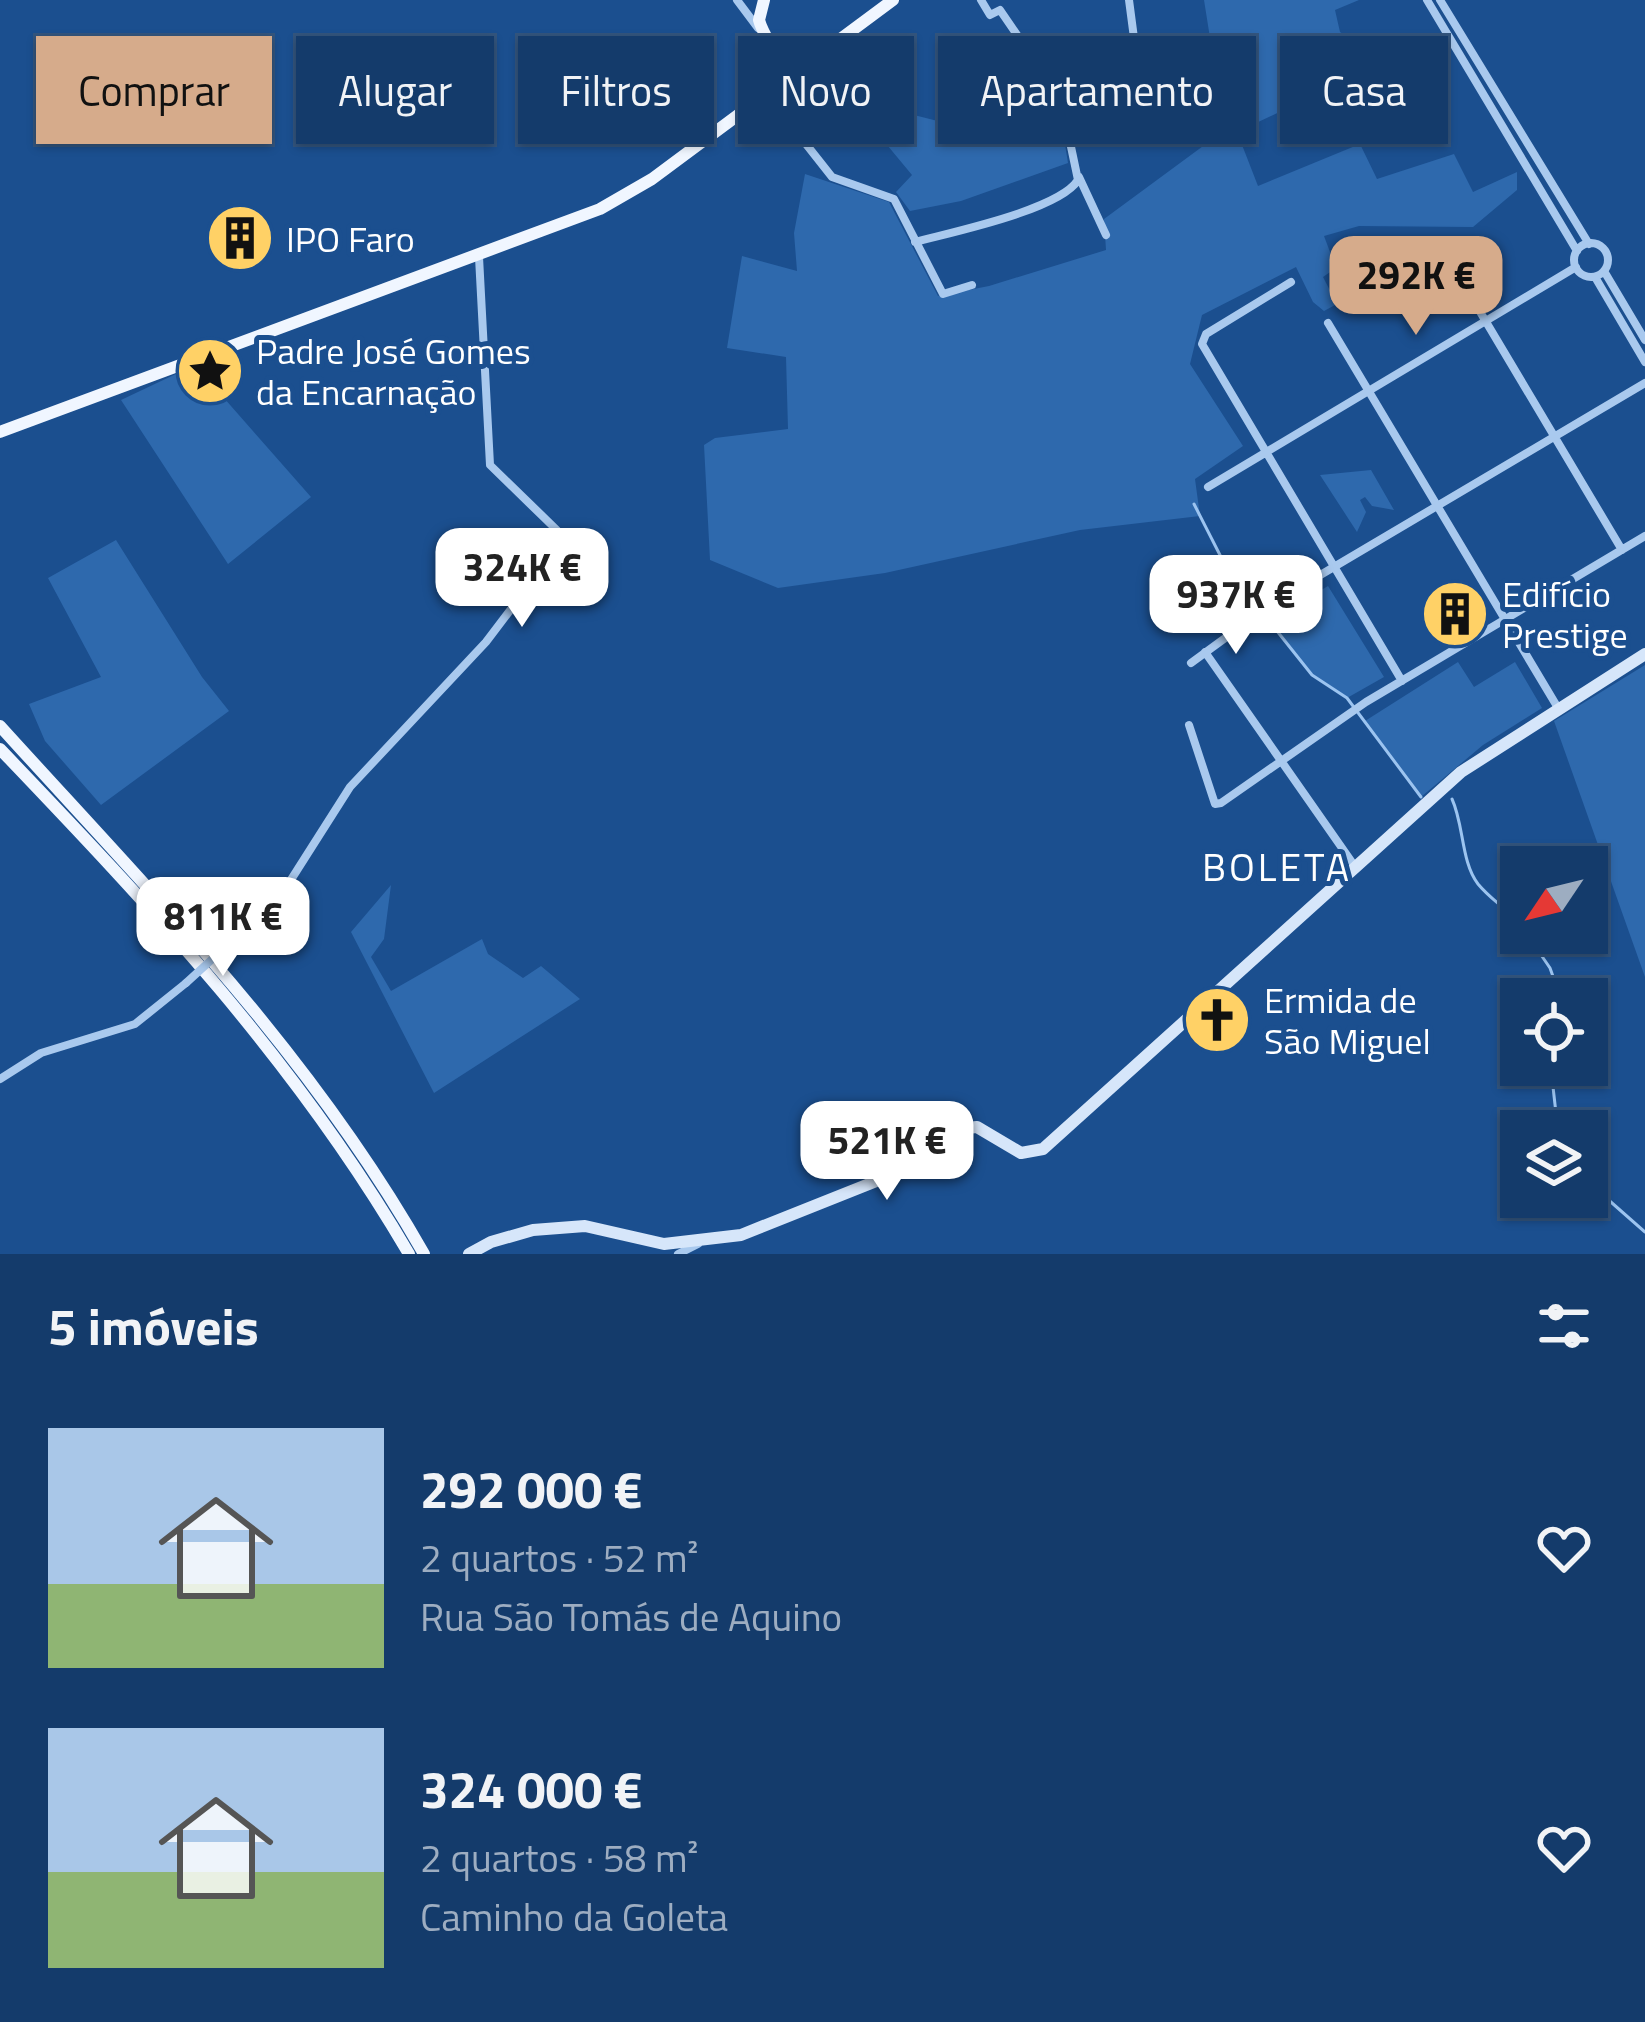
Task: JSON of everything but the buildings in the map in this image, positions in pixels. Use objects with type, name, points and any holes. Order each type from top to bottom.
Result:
[{"type":"main road","points":[[764,0],[759,20],[765,36]]},
{"type":"main road","points":[[844,36],[893,0]]},
{"type":"main road","points":[[0,435],[100,394],[571,223],[634,191],[738,115]]},
{"type":"main road","points":[[0,729],[192,933],[291,1053],[358,1147],[424,1254]]},
{"type":"main road","points":[[0,749],[194,956],[275,1054],[351,1160],[410,1254]]},
{"type":"main road","points":[[0,759],[109,864]]},
{"type":"street","points":[[737,0],[763,33]]},
{"type":"street","points":[[981,0],[990,15],[1000,10],[1018,36]]},
{"type":"street","points":[[1106,235],[1070,154],[1072,132],[1134,38],[1129,0]]},
{"type":"street","points":[[1427,0],[1577,250],[1576,267],[1583,275],[1599,274]]},
{"type":"street","points":[[1440,0],[1588,244]]},
{"type":"street","points":[[806,144],[832,177],[894,199],[943,294],[972,285]]},
{"type":"street","points":[[915,242],[986,224],[1063,196],[1078,180],[1076,171]]},
{"type":"street","points":[[1577,250],[1600,245],[1606,253],[1599,274],[1645,362]]},
{"type":"street","points":[[0,1079],[41,1053],[135,1024],[280,897],[350,787],[486,642],[566,538],[490,465],[478,256]]},
{"type":"street","points":[[1448,258],[1622,550]]},
{"type":"street","points":[[1208,488],[1576,267]]},
{"type":"street","points":[[1599,274],[1645,340]]},
{"type":"street","points":[[1291,282],[1206,334],[1202,344],[1402,681]]},
{"type":"street","points":[[1328,322],[1558,708]]},
{"type":"street","points":[[1191,663],[1270,605],[1645,383]]},
{"type":"street","points":[[1190,724],[1214,804],[1351,712],[1645,536]]},
{"type":"street","points":[[1205,652],[1356,868]]},
{"type":"street","points":[[469,1254],[533,1230],[585,1226],[664,1244],[741,1235],[879,1180],[956,1129],[977,1127],[1021,1153],[1043,1149],[1461,772],[1645,654]]},
{"type":"street","points":[[640,1239],[645,1254]]},
{"type":"street","points":[[678,1254],[703,1242]]},
{"type":"shaded area","points":[[1204,0],[1359,0],[1335,10],[1340,32],[1346,36],[1280,36],[1280,112],[1256,123],[1256,36],[1210,36]]},
{"type":"shaded area","points":[[914,115],[938,121],[938,144],[1065,144],[1068,163],[961,201],[910,211],[896,192],[912,175],[886,144],[914,144]]},
{"type":"shaded area","points":[[1206,144],[1242,144],[1258,186],[1360,144],[1377,179],[1454,154],[1473,192],[1517,172],[1517,190],[1473,227],[1359,226],[1324,236],[1336,268],[1323,277],[1337,304],[1324,311],[1313,302],[1296,267],[1202,315],[1190,364],[1243,446],[1195,479],[1200,516],[1080,530],[885,573],[778,588],[710,560],[704,445],[715,438],[788,429],[786,357],[727,348],[742,256],[797,271],[794,233],[805,174],[889,202],[938,296],[989,286],[1106,250],[1104,219]]},
{"type":"shaded area","points":[[195,365],[311,497],[228,564],[121,400]]},
{"type":"shaded area","points":[[1371,470],[1394,510],[1372,506],[1365,497],[1360,500],[1366,512],[1357,532],[1320,475]]},
{"type":"shaded area","points":[[116,540],[202,677],[229,711],[101,805],[45,741],[29,704],[101,677],[48,578]]},
{"type":"shaded area","points":[[1328,586],[1384,677],[1347,698],[1312,675],[1269,621]]},
{"type":"shaded area","points":[[1458,662],[1474,687],[1515,662],[1542,708],[1483,745],[1421,797],[1365,721]]},
{"type":"shaded area","points":[[1645,665],[1645,977],[1608,873],[1608,846],[1598,846],[1554,721]]},
{"type":"shaded area","points":[[391,885],[384,939],[371,957],[391,991],[482,939],[488,954],[523,978],[541,966],[580,999],[434,1093],[351,932]]},
{"type":"waterway","points":[[1194,504],[1223,561],[1269,621],[1312,675],[1347,698],[1421,797]]},
{"type":"waterway","points":[[1452,799],[1472,875],[1500,905]]},
{"type":"waterway","points":[[1540,954],[1554,978]]},
{"type":"waterway","points":[[1553,1086],[1556,1110]]},
{"type":"waterway","points":[[1608,1199],[1645,1232]]},
{"type":"place","name":"IPO Faro","points":[[240,238]]},
{"type":"place","name":"Padre José Gomes da Encarnação","points":[[210,371]]},
{"type":"place","name":"Edifício Prestige","points":[[1455,614]]},
{"type":"place","name":"Ermida de São Miguel","points":[[1217,1020]]},
{"type":"district","name":"BOLETA","points":[[1277,866]]}]
